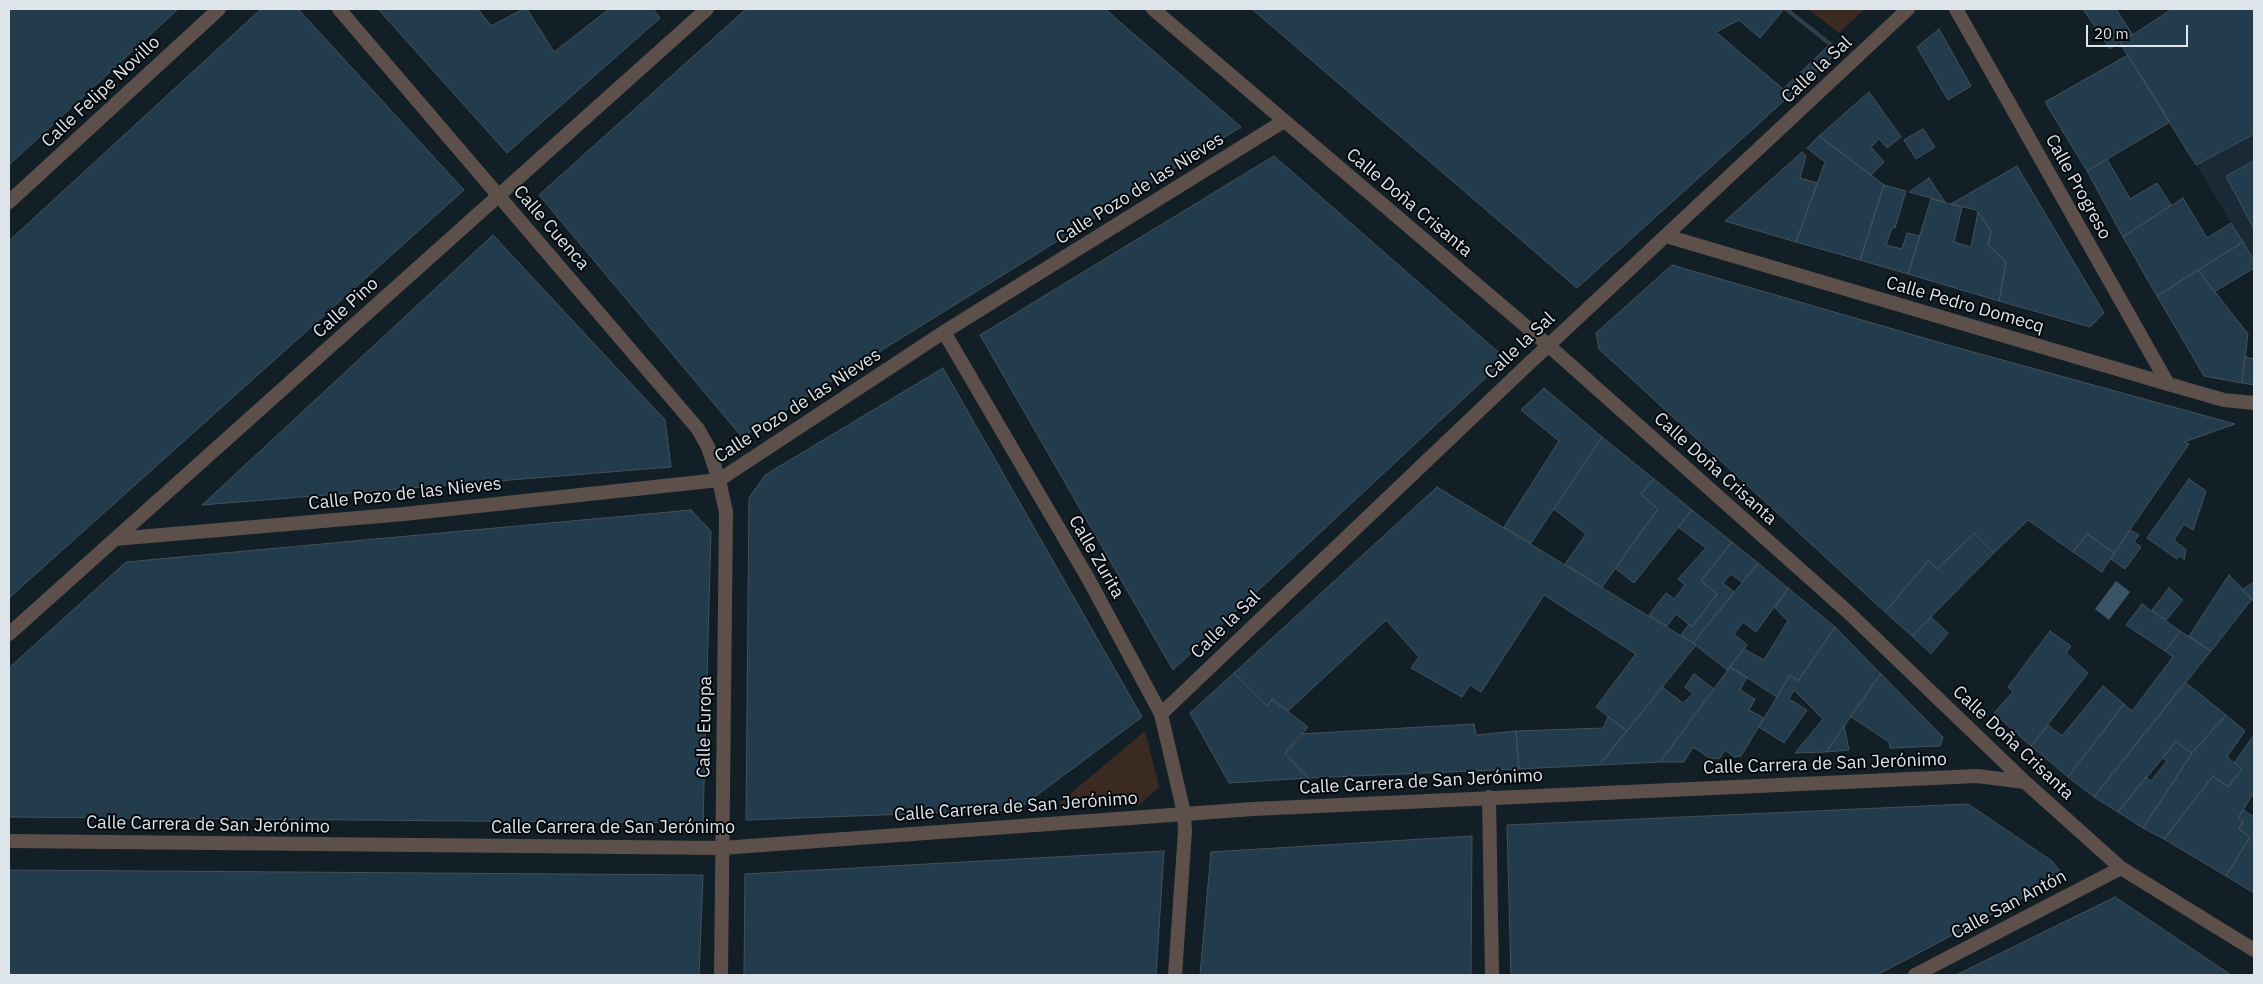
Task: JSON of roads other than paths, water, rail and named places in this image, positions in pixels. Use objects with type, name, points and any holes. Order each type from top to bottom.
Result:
[{"type":"street","name":"Calle Felipe Novillo","points":[[9,202],[218,9]]},
{"type":"street","name":"Calle Cuenca","points":[[339,9],[698,429],[708,447],[719,480]]},
{"type":"street","name":"Calle Pino","points":[[9,634],[707,9]]},
{"type":"street","name":"Calle la Sal","points":[[1161,714],[1548,345],[1908,9]]},
{"type":"street","name":"Calle Progreso","points":[[1956,9],[2168,384]]},
{"type":"street","name":"Calle Doña Crisanta","points":[[1161,11],[1284,121],[1548,345],[1848,612],[2025,782],[2122,868],[2254,950]]},
{"type":"street","name":"Calle Pozo de las Nieves","points":[[115,539],[404,514],[719,480],[944,332],[1284,121]]},
{"type":"street","name":"Calle Pedro Domecq","points":[[1666,236],[2224,400],[2254,403]]},
{"type":"street","name":"Calle Zurita","points":[[944,332],[1089,580],[1161,714],[1184,813],[1185,831],[1175,975]]},
{"type":"street","name":"Calle Europa","points":[[719,480],[726,512],[721,975]]},
{"type":"street","name":"Calle Carrera de San Jerónimo","points":[[9,841],[722,848],[1184,813],[1977,776],[2025,782]]},
{"type":"street","points":[[1489,798],[1492,975]]},
{"type":"street","name":"Calle San Antón","points":[[1915,975],[2122,868]]}]
